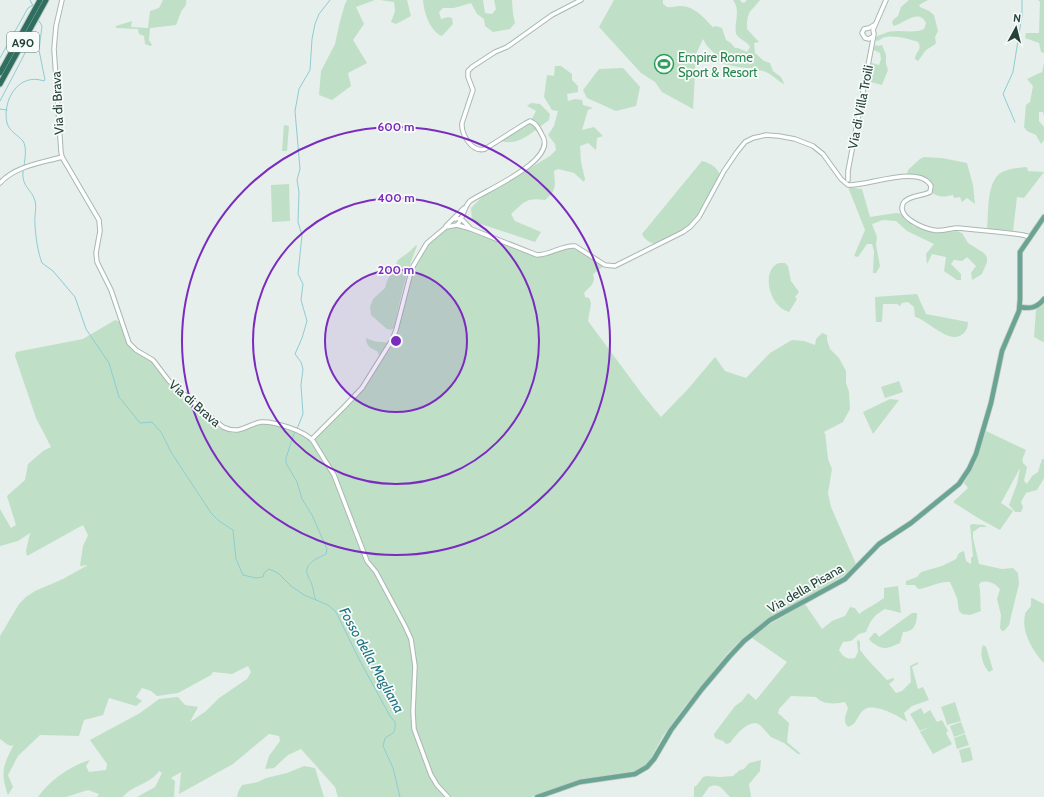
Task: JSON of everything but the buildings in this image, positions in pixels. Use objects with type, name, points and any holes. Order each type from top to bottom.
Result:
[{"type":"highway","name":"A90","points":[[0,73],[40,0]]},
{"type":"highway","name":"A90","points":[[0,84],[46,0]]},
{"type":"main road","name":"Via della Pisana","points":[[537,797],[580,782],[632,774],[647,767],[654,759],[671,730],[702,688],[744,641],[770,620],[845,579],[879,544],[911,523],[955,488],[965,476],[975,457],[991,403],[1002,351],[1020,307],[1020,254],[1026,242],[1044,217]]},
{"type":"main road","points":[[1020,307],[1035,307],[1044,299]]},
{"type":"street","name":"Via di Brava","points":[[62,0],[56,26],[54,53],[59,136],[62,157],[99,221],[100,231],[96,253],[97,262],[111,288],[128,339],[136,350],[153,360],[169,381],[223,428],[237,431],[258,423],[266,422],[296,430],[312,439]]},
{"type":"street","points":[[448,797],[437,786],[431,775],[414,729],[413,712],[415,666],[411,639],[379,578],[367,561],[334,475],[312,439],[354,397],[375,368],[394,335],[411,272],[416,260],[427,243],[446,227],[474,198],[526,168],[542,153],[545,144],[544,138],[536,125],[530,121],[484,150],[478,150],[473,147],[463,132],[462,126],[473,90],[468,76],[469,70],[495,52],[507,47],[552,15],[581,0]]},
{"type":"street","name":"Via di Villa Troili","points":[[871,29],[886,0]]},
{"type":"street","name":"Via di Villa Troili","points":[[867,39],[864,38],[862,33],[864,29],[871,29]]},
{"type":"street","name":"Via di Villa Troili","points":[[846,180],[872,37],[874,34],[871,29]]},
{"type":"street","points":[[871,44],[867,39],[872,37]]},
{"type":"street","points":[[446,227],[457,225],[471,229],[535,255],[544,255],[572,246],[580,248],[605,265],[614,266],[690,227],[701,214],[724,171],[745,142],[753,138],[766,135],[795,139],[809,145],[821,152],[838,175],[854,185],[903,177],[927,181],[931,184],[932,188],[930,191],[926,194],[908,199],[903,205],[905,214],[915,224],[926,229],[935,231],[955,228],[1031,235]]},
{"type":"street","points":[[0,183],[20,169],[62,157]]},
{"type":"street","points":[[838,175],[844,175],[848,171]]},
{"type":"street","points":[[457,225],[462,220],[466,206]]},
{"type":"street","points":[[455,218],[462,220],[471,229]]},
{"type":"street","points":[[455,218],[457,225]]},
{"type":"street","points":[[1023,235],[1026,242]]},
{"type":"green space","points":[[163,0],[186,0],[186,4],[176,25],[150,28],[149,40],[152,45],[150,46],[145,44],[144,36],[139,34],[138,29],[116,28],[116,26],[132,21],[131,27],[148,28],[150,11],[159,8]]},
{"type":"green space","points":[[347,0],[375,0],[356,7],[364,24],[353,40],[367,63],[348,73],[351,86],[332,100],[319,95],[321,71],[335,44],[340,21]]},
{"type":"green space","points":[[380,0],[407,0],[411,16],[396,24],[391,22],[395,11],[394,2]]},
{"type":"green space","points":[[423,0],[483,0],[485,13],[492,14],[496,9],[494,0],[512,0],[515,23],[510,29],[493,32],[485,26],[484,19],[477,14],[471,3],[454,8],[443,8],[439,12],[441,19],[448,17],[452,18],[453,24],[442,36],[434,30],[428,21]]},
{"type":"green space","name":"Empire Rome Sport & Resort","points":[[614,0],[663,0],[663,4],[667,7],[684,6],[694,10],[713,27],[716,26],[722,28],[726,40],[735,48],[747,52],[750,47],[736,34],[737,8],[733,0],[740,0],[744,3],[747,0],[760,0],[748,15],[747,29],[759,42],[754,43],[755,53],[764,61],[770,63],[773,71],[781,77],[784,84],[763,71],[733,66],[718,61],[714,53],[703,39],[696,54],[693,109],[662,92],[655,82],[641,73],[599,27]]},
{"type":"green space","points":[[909,0],[928,0],[919,5],[934,15],[938,31],[935,37],[936,43],[926,50],[918,61],[915,57],[920,47],[918,42],[897,37],[885,37],[879,41],[876,41],[875,38],[893,31],[919,31],[924,29],[926,23],[919,17],[911,18],[894,26],[892,23],[898,16],[901,7]]},
{"type":"green space","points":[[1038,0],[1044,0],[1044,53],[1041,52],[1039,43],[1025,38],[1026,33],[1039,33],[1040,2]]},
{"type":"green space","points":[[876,45],[882,45],[886,55],[888,70],[882,85],[867,81],[869,64],[872,63],[879,65],[881,59],[880,53],[874,50]]},
{"type":"green space","points":[[1044,63],[1044,116],[1043,112],[1039,112],[1039,121],[1044,127],[1044,140],[1041,144],[1036,135],[1027,131],[1024,127],[1026,105],[1030,102],[1033,86],[1027,79],[1042,72]]},
{"type":"green space","points":[[555,66],[561,66],[572,74],[572,80],[578,86],[578,92],[567,94],[568,101],[575,99],[582,100],[583,105],[593,108],[588,110],[582,130],[594,127],[603,136],[597,138],[596,150],[588,143],[580,146],[581,162],[585,179],[584,182],[574,173],[558,169],[554,171],[555,180],[552,193],[545,200],[534,199],[526,201],[511,214],[515,221],[541,232],[535,242],[472,221],[471,208],[482,197],[550,156],[556,150],[555,144],[548,135],[554,126],[558,111],[552,110],[544,97],[547,75],[554,76]]},
{"type":"green space","points":[[623,68],[640,87],[636,106],[616,111],[587,98],[583,90],[599,69]]},
{"type":"green space","points":[[531,103],[540,104],[550,114],[549,120],[520,140],[514,142],[501,141],[530,122],[536,111],[527,106]]},
{"type":"green space","points":[[284,125],[289,126],[287,151],[282,151]]},
{"type":"green space","points":[[924,157],[942,158],[967,163],[973,185],[975,204],[967,198],[962,202],[960,197],[954,198],[953,195],[944,197],[939,196],[931,192],[932,186],[927,180],[918,176],[907,175],[908,170]]},
{"type":"green space","points":[[702,161],[713,166],[720,175],[699,213],[689,226],[656,244],[648,241],[642,234]]},
{"type":"green space","points":[[1027,167],[1028,171],[1044,172],[1024,198],[1017,197],[1013,231],[987,228],[989,197],[993,182],[1002,172],[1014,168]]},
{"type":"green space","points":[[289,184],[290,221],[272,222],[271,185]]},
{"type":"green space","points":[[848,187],[862,189],[870,217],[896,213],[903,214],[913,226],[922,229],[936,233],[957,231],[962,233],[968,243],[984,253],[987,257],[987,262],[982,274],[972,280],[971,273],[976,266],[967,257],[962,261],[954,260],[951,264],[961,274],[961,280],[957,280],[944,271],[946,257],[932,254],[927,264],[926,254],[934,244],[907,231],[896,221],[883,220],[872,224],[877,237],[876,245],[880,266],[876,273],[873,273],[874,251],[872,244],[867,244],[858,257],[854,256],[865,230]]},
{"type":"green space","points":[[465,227],[537,257],[546,256],[569,249],[577,250],[585,253],[604,266],[593,274],[593,283],[584,293],[585,297],[589,298],[591,303],[588,321],[642,394],[661,417],[688,389],[715,357],[725,371],[746,378],[770,353],[792,340],[804,341],[815,345],[816,339],[822,333],[827,335],[830,349],[839,358],[846,371],[846,383],[849,392],[850,409],[843,422],[824,432],[828,459],[832,469],[828,493],[831,507],[856,564],[843,576],[769,618],[742,639],[727,654],[685,706],[663,736],[650,760],[642,768],[635,771],[581,779],[531,797],[338,797],[335,787],[301,749],[288,755],[274,768],[265,769],[269,756],[280,741],[279,736],[269,734],[233,764],[179,794],[181,772],[171,778],[175,781],[174,797],[137,797],[155,787],[162,773],[159,771],[151,779],[131,790],[123,797],[97,797],[99,794],[88,790],[66,797],[38,797],[54,779],[61,774],[90,760],[86,766],[89,772],[106,770],[107,764],[90,740],[140,713],[159,699],[178,697],[185,705],[198,707],[190,722],[206,711],[219,698],[247,679],[251,672],[248,666],[232,674],[213,672],[211,675],[178,693],[157,696],[151,691],[142,688],[136,697],[142,701],[136,706],[109,698],[103,715],[84,720],[79,736],[40,735],[18,756],[8,775],[13,787],[8,795],[3,775],[7,758],[14,744],[12,746],[8,745],[0,739],[0,636],[19,604],[26,597],[35,591],[63,579],[88,565],[80,566],[83,546],[88,535],[83,525],[27,556],[26,551],[30,533],[18,541],[0,546],[0,509],[11,528],[16,525],[7,496],[25,480],[28,464],[43,451],[51,447],[36,418],[15,356],[16,352],[83,339],[115,320],[120,322],[132,350],[154,363],[170,383],[196,404],[217,427],[233,433],[243,431],[260,424],[271,424],[302,435],[312,442],[354,400],[374,373],[396,335],[412,273],[418,259],[428,242],[447,228]]},
{"type":"green space","points":[[416,245],[417,246],[404,287],[394,328],[391,330],[387,329],[371,315],[370,307],[373,299],[385,288],[398,260]]},
{"type":"green space","points":[[779,263],[785,263],[788,266],[791,281],[799,292],[795,297],[797,299],[789,312],[778,305],[770,289],[769,276],[774,266]]},
{"type":"green space","points":[[917,294],[926,314],[968,322],[965,332],[958,336],[952,337],[946,335],[921,319],[915,317],[914,307],[908,302],[902,303],[900,306],[897,304],[883,304],[882,322],[876,322],[875,297]]},
{"type":"green space","points":[[1044,301],[1043,342],[1034,337],[1036,310]]},
{"type":"green space","points":[[366,338],[369,340],[389,343],[382,355],[379,355],[377,351],[370,348]]},
{"type":"green space","points":[[899,381],[903,392],[885,398],[881,387]]},
{"type":"green space","points":[[890,399],[899,400],[873,434],[863,412]]},
{"type":"green space","points":[[986,431],[1026,450],[1022,460],[1027,467],[1024,481],[1027,484],[1032,476],[1038,472],[1042,459],[1044,459],[1044,478],[1037,490],[1026,493],[1021,502],[1023,507],[1021,512],[1015,512],[1009,505],[1017,484],[1020,468],[1001,503],[1013,511],[1000,530],[953,502],[968,488],[964,483],[975,464]]},
{"type":"green space","points":[[970,525],[984,525],[987,527],[980,527],[973,532],[979,564],[1002,569],[1013,568],[1018,573],[1019,584],[1009,625],[1004,631],[1000,628],[1001,615],[997,599],[1000,589],[991,582],[981,582],[979,585],[981,611],[970,615],[962,614],[959,611],[957,598],[950,582],[918,589],[915,585],[906,585],[906,581],[917,577],[921,572],[942,566],[956,559],[959,553],[964,551],[966,561],[971,564],[971,558],[973,556]]},
{"type":"green space","points":[[898,586],[901,613],[885,609],[873,619],[866,632],[859,634],[851,641],[843,642],[839,650],[850,659],[855,658],[858,652],[857,641],[859,640],[860,650],[870,662],[887,680],[894,678],[894,680],[889,684],[896,693],[902,691],[911,682],[910,666],[918,662],[918,664],[912,667],[918,689],[923,687],[929,700],[912,706],[904,713],[907,722],[887,711],[869,708],[862,711],[854,724],[848,727],[845,722],[848,708],[845,702],[830,703],[819,700],[816,697],[791,696],[779,709],[778,713],[789,723],[787,742],[801,754],[798,754],[784,743],[771,737],[760,725],[756,723],[745,727],[730,743],[726,744],[715,738],[714,734],[735,706],[742,701],[748,693],[756,700],[787,662],[752,638],[765,627],[805,604],[822,629],[832,621],[845,616],[850,607],[855,608],[859,614],[884,598],[884,588]]},
{"type":"green space","points":[[1031,598],[1044,604],[1044,663],[1032,647],[1026,634],[1024,621],[1025,614],[1031,605]]},
{"type":"green space","points":[[912,613],[917,613],[914,627],[910,631],[903,632],[900,643],[888,648],[883,648],[879,647],[869,639],[874,633],[876,633],[879,637]]},
{"type":"green space","points":[[983,645],[986,647],[993,670],[989,672],[982,660],[981,652]]},
{"type":"green space","points":[[955,702],[961,721],[947,725],[941,707]]},
{"type":"green space","points":[[921,708],[924,714],[930,710],[937,722],[942,720],[948,731],[946,733],[952,744],[933,754],[920,732],[931,726],[920,731],[910,714]]},
{"type":"green space","points":[[961,722],[965,733],[954,737],[950,726]]},
{"type":"green space","points":[[965,734],[969,745],[957,749],[954,738]]},
{"type":"green space","points":[[970,747],[973,760],[962,763],[959,750]]},
{"type":"green space","points":[[761,760],[760,771],[749,784],[751,797],[730,797],[716,785],[709,787],[702,797],[694,797],[694,787],[703,777],[733,776],[740,770],[744,769],[749,763]]},
{"type":"green space","points":[[304,766],[315,768],[324,797],[237,797],[242,785],[258,782]]},
{"type":"waterway","name":"Fosso della Magliana","points":[[30,0],[33,6]]},
{"type":"waterway","points":[[297,429],[303,414],[301,385],[303,369],[301,362],[295,354],[307,321],[301,300],[303,284],[298,274],[302,235],[298,222],[299,192],[297,180],[300,169],[295,111],[299,89],[310,70],[312,39],[315,24],[319,14],[330,0]]},
{"type":"waterway","points":[[1015,122],[1003,94],[1013,72],[1022,15],[1022,0]]},
{"type":"waterway","points":[[0,58],[28,8],[33,5]]},
{"type":"waterway","name":"Fosso della Magliana","points":[[24,166],[25,146],[23,141],[8,126],[6,115],[7,106],[14,90],[27,81],[35,79],[45,80],[39,50],[42,26],[39,21]]},
{"type":"waterway","points":[[0,101],[31,40]]},
{"type":"waterway","name":"Fosso della Magliana","points":[[0,109],[7,110]]},
{"type":"waterway","name":"Fosso della Magliana","points":[[23,171],[25,184],[35,201],[36,232],[38,249],[42,263],[53,271],[75,297],[86,329],[109,363],[119,397],[140,423],[152,422],[161,432],[171,452],[211,513],[219,521],[233,530],[236,559],[243,575],[256,578],[263,577],[264,573],[269,569],[278,573],[291,586],[304,595],[328,605],[336,612],[360,661],[390,716],[395,722],[394,731],[385,738],[383,746],[393,768],[400,797]]},
{"type":"waterway","points":[[295,431],[286,458],[286,463],[297,482],[302,499],[312,515],[327,549],[326,554],[312,562],[307,568],[308,577],[312,584],[316,600]]},
{"type":"place","name":"Empire Rome Sport & Resort","points":[[664,64]]}]
